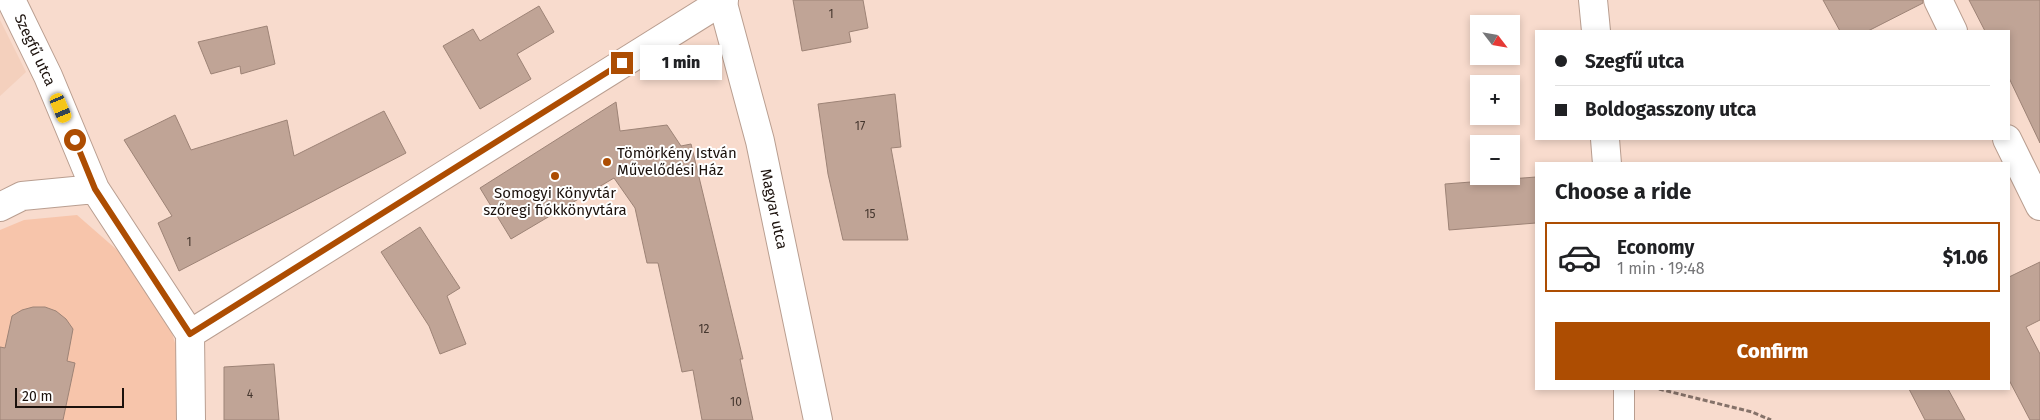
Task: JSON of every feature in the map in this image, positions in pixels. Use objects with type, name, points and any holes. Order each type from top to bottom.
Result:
[{"type":"street","name":"Szegfű utca","points":[[11,0],[48,76],[95,189],[190,334]]},
{"type":"street","points":[[191,420],[190,334],[722,0]]},
{"type":"street","name":"Magyar utca","points":[[722,0],[760,141],[818,420]]},
{"type":"street","points":[[1593,0],[1596,30]]},
{"type":"street","points":[[1938,0],[1953,30]]},
{"type":"street","points":[[1605,140],[1607,162]]},
{"type":"street","points":[[2007,140],[2040,206]]},
{"type":"street","points":[[0,207],[22,196],[95,189]]},
{"type":"lane","points":[[1624,390],[1624,420]]},
{"type":"path","points":[[1663,390],[1752,412],[1771,420]]},
{"type":"shaded area","points":[[0,20],[26,72],[0,96]]},
{"type":"shaded area","points":[[77,215],[124,256],[168,319],[179,357],[179,420],[0,420],[0,230],[24,220]]},
{"type":"building","points":[[793,0],[863,0],[868,28],[849,32],[851,42],[802,51]]},
{"type":"building","points":[[1823,0],[1923,0],[1923,3],[1870,30],[1839,30]]},
{"type":"building","points":[[1969,0],[2040,0],[2040,143],[2010,80],[2010,30],[1984,30]]},
{"type":"building","points":[[539,6],[554,32],[517,54],[531,79],[480,109],[443,46],[473,29],[480,41]]},
{"type":"building","points":[[267,26],[275,64],[241,74],[240,66],[211,74],[198,42]]},
{"type":"building","points":[[895,94],[901,147],[891,148],[908,240],[843,240],[828,174],[818,104]]},
{"type":"building","name":"Tömörkény István Művelődési Ház","points":[[616,102],[620,131],[667,125],[681,146],[691,144],[743,359],[740,359],[753,420],[702,420],[693,370],[682,372],[658,263],[647,263],[635,208],[614,178],[511,239],[480,188]]},
{"type":"building","points":[[384,111],[406,153],[179,271],[158,223],[172,216],[124,140],[175,115],[191,150],[287,120],[294,156]]},
{"type":"building","points":[[1535,177],[1535,223],[1449,230],[1445,184],[1470,182],[1470,185],[1520,185],[1520,178]]},
{"type":"building","points":[[420,227],[460,288],[447,296],[466,344],[440,354],[429,326],[381,252]]},
{"type":"building","points":[[2040,262],[2040,320],[2026,327],[2040,354],[2040,420],[2030,420],[2010,382],[2010,277]]},
{"type":"building","points":[[33,307],[45,307],[56,311],[66,319],[73,329],[67,361],[75,363],[63,420],[0,420],[0,347],[5,348],[12,316],[22,310]]},
{"type":"building","points":[[274,364],[279,420],[224,420],[224,367]]},
{"type":"building","points":[[1910,390],[1949,390],[1965,420],[1925,420]]},
{"type":"place","name":"Tömörkény István Művelődési Ház","points":[[607,162]]},
{"type":"place","name":"Somogyi Könyvtár szőregi fiókkönyvtára","points":[[555,176]]},
{"type":"route","points":[[75,140],[95,189],[190,334],[622,63]]}]
